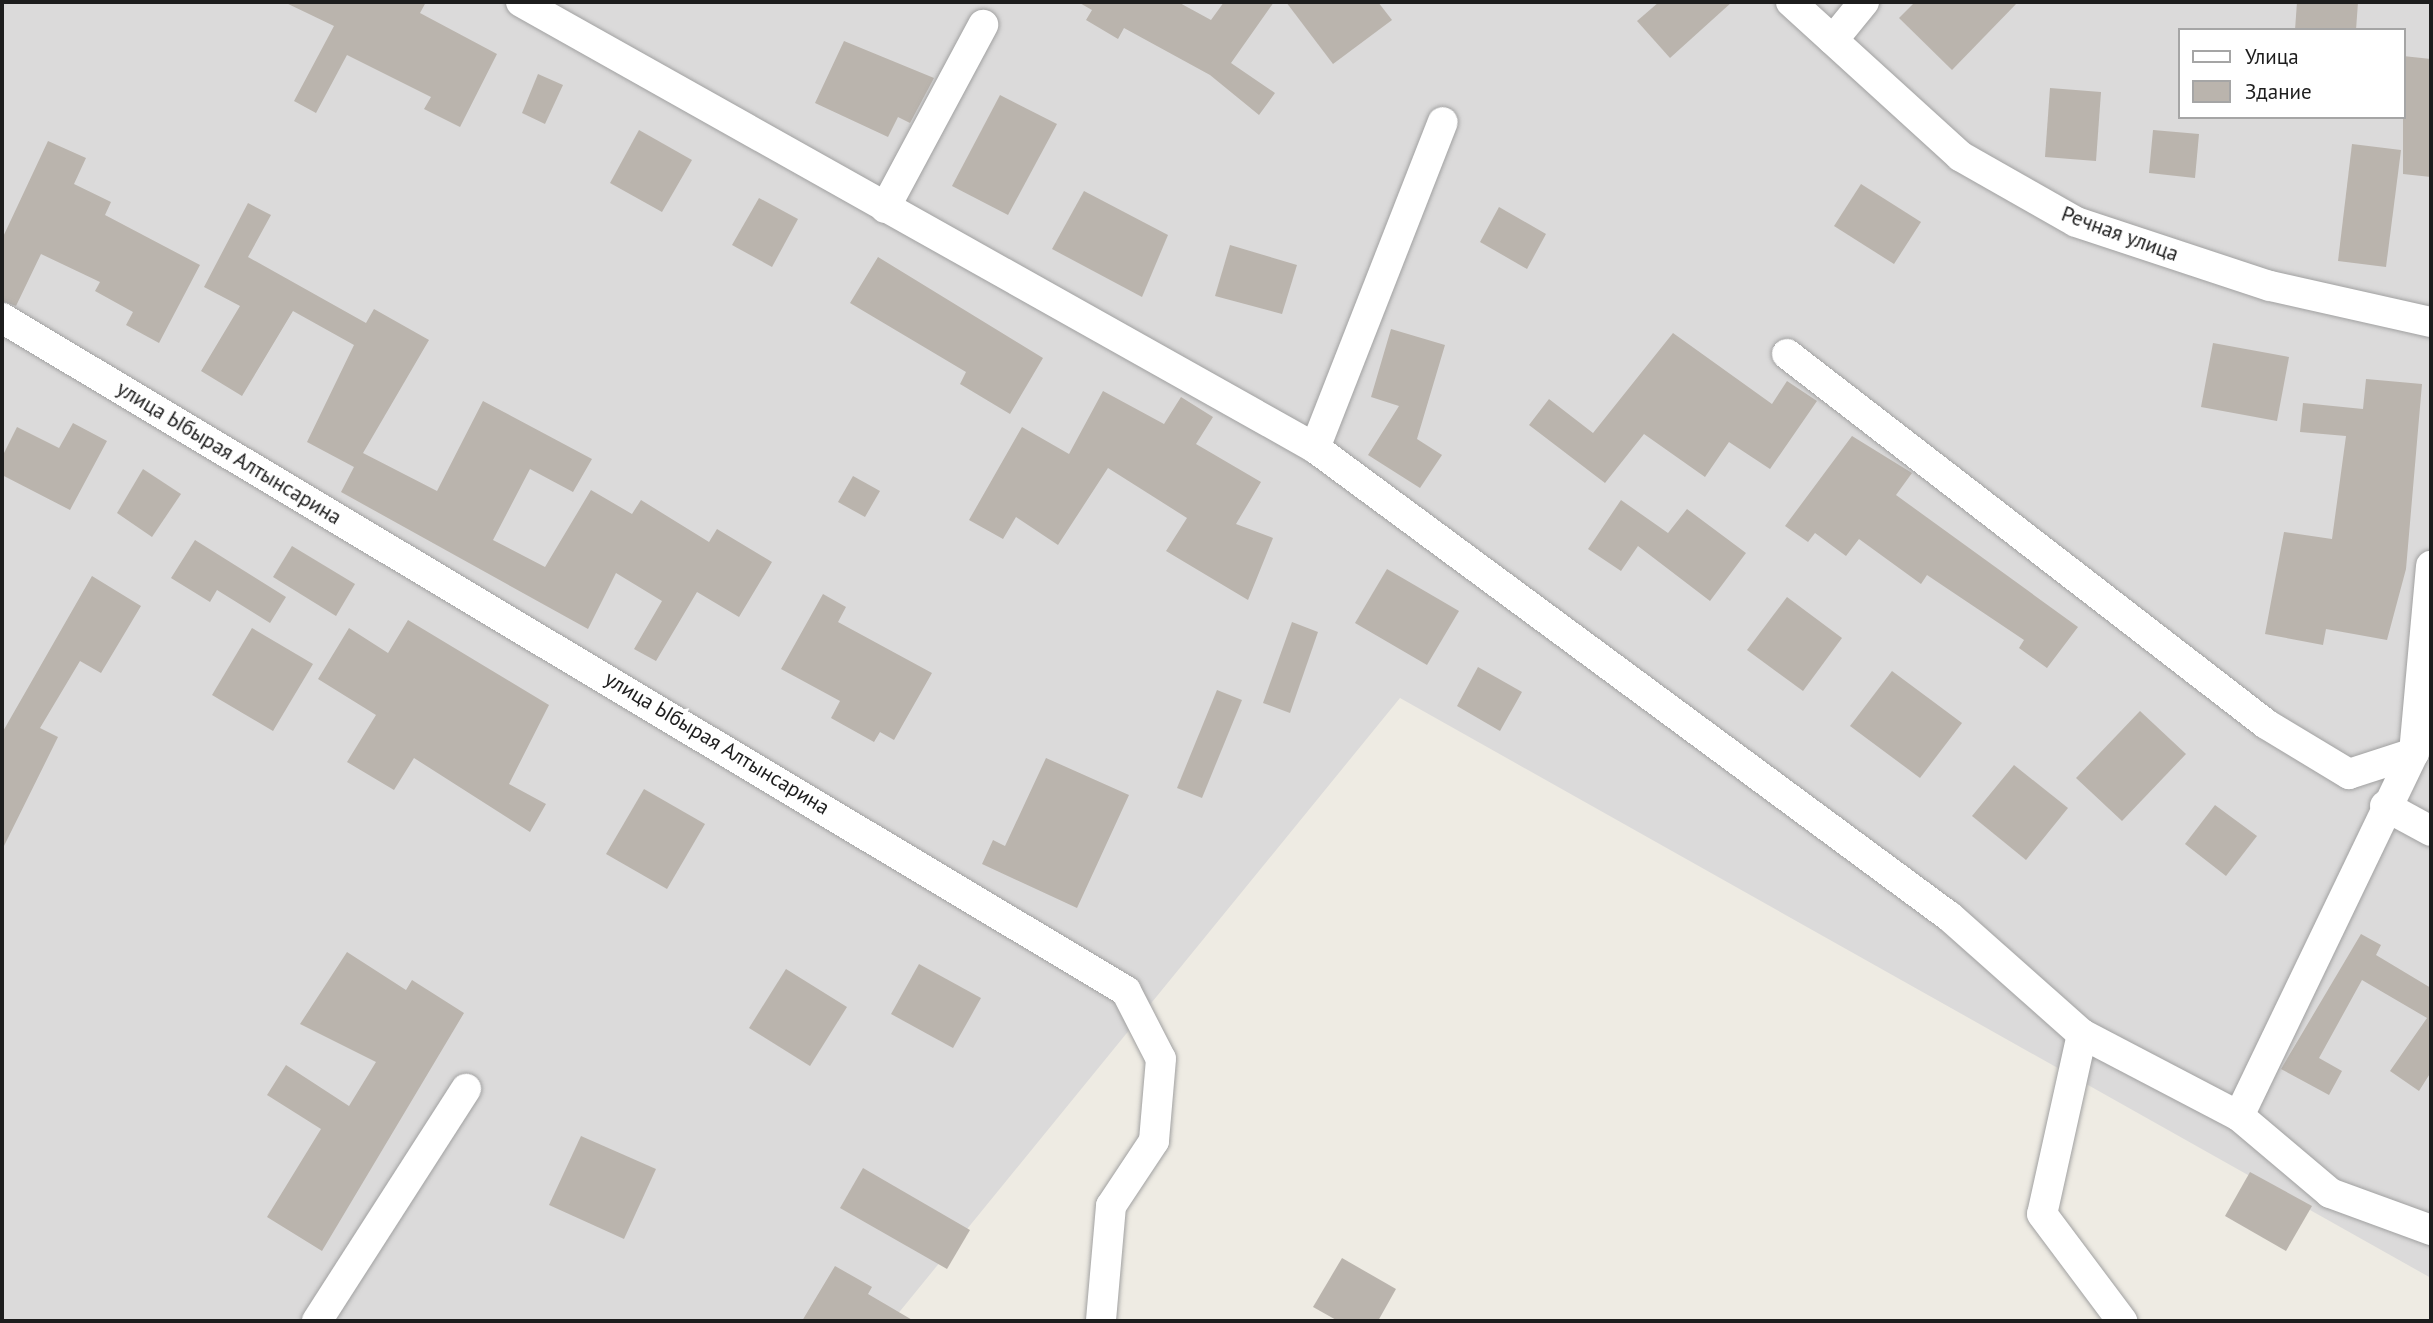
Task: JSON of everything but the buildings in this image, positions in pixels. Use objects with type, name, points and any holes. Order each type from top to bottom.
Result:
[{"type":"street","name":"Речная улица","points":[[1791,2],[1960,156],[2076,222],[2270,286],[2431,322]]},
{"type":"street","points":[[1833,40],[1864,2]]},
{"type":"street","points":[[526,3],[885,208],[1315,448],[1950,917],[2082,1034],[2239,1116],[2330,1193],[2431,1230]]},
{"type":"street","points":[[885,208],[983,25]]},
{"type":"street","points":[[1315,448],[1443,122]]},
{"type":"street","name":"улица Ыбырая Алтынсарина","points":[[2,318],[1126,991],[1161,1059],[1154,1140],[1111,1206],[1101,1321]]},
{"type":"street","points":[[1787,354],[2266,724],[2349,774],[2414,753]]},
{"type":"street","points":[[2239,1116],[2385,806],[2414,753],[2431,566]]},
{"type":"street","points":[[2385,806],[2431,831]]},
{"type":"street","points":[[2082,1034],[2042,1214],[2123,1321]]},
{"type":"street","points":[[317,1321],[466,1088]]},
{"type":"shaded area","points":[[2,2],[2431,2],[2431,1278],[1400,698],[892,1321],[2,1321]]}]
